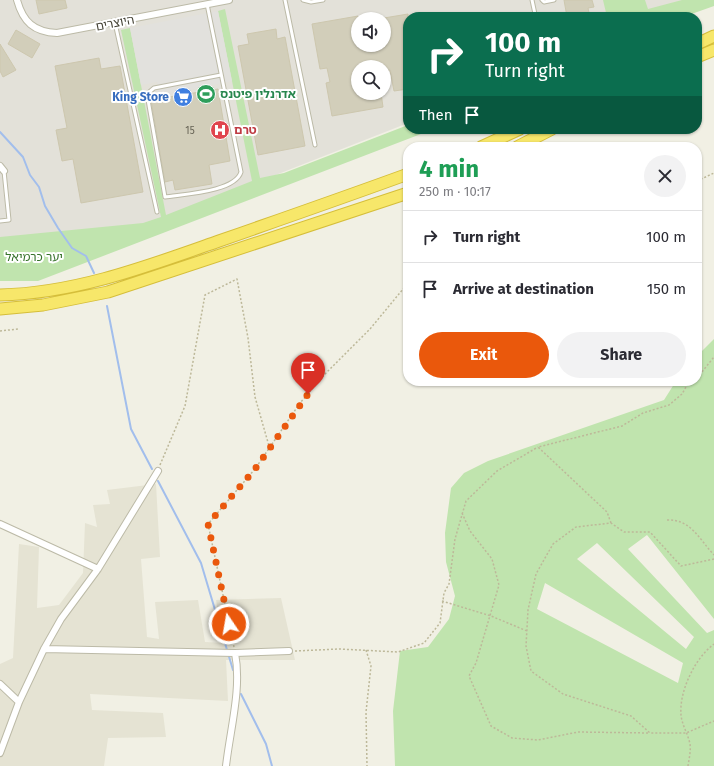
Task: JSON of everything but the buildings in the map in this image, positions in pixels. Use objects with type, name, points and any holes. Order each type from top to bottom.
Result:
[{"type":"highway","points":[[702,42],[714,36]]},
{"type":"highway","points":[[702,55],[714,50]]},
{"type":"highway","points":[[492,142],[509,134]]},
{"type":"highway","points":[[527,142],[542,134]]},
{"type":"highway","points":[[0,295],[41,292],[104,280],[171,259],[403,176]]},
{"type":"highway","points":[[0,309],[43,306],[108,292],[403,195]]},
{"type":"street","name":"היוצרים","points":[[17,0],[23,18],[37,29],[47,33],[57,34],[229,0]]},
{"type":"street","points":[[0,753],[19,702],[44,649],[62,619],[98,568],[158,470]]},
{"type":"street","points":[[0,524],[18,534],[77,557],[98,568]]},
{"type":"street","points":[[44,649],[223,653],[289,651]]},
{"type":"street","points":[[226,766],[238,668],[234,653]]},
{"type":"street","points":[[0,684],[19,702]]},
{"type":"lane","points":[[286,0],[315,145]]},
{"type":"lane","points":[[303,0],[311,2],[323,0]]},
{"type":"lane","points":[[532,0],[535,12]]},
{"type":"lane","points":[[542,0],[544,2],[554,0]]},
{"type":"lane","points":[[207,4],[241,172],[240,176],[235,181],[221,188],[165,197],[147,96],[151,89],[157,87],[221,75]]},
{"type":"lane","points":[[115,23],[157,212]]},
{"type":"lane","points":[[0,221],[8,220],[2,168]]},
{"type":"path","points":[[702,179],[714,173]]},
{"type":"path","points":[[158,470],[185,406],[205,295],[237,279],[248,338],[255,397],[269,446]]},
{"type":"path","points":[[234,653],[208,524],[255,469],[269,446],[300,403],[370,328],[403,289]]},
{"type":"path","points":[[0,331],[18,329]]},
{"type":"path","points":[[702,372],[714,357]]},
{"type":"path","points":[[289,651],[339,649],[398,652],[424,643],[440,623],[442,600],[449,584],[455,539],[466,501],[497,471],[538,447],[622,426],[643,414],[669,405],[682,394],[686,386]]},
{"type":"path","points":[[538,447],[607,512],[611,523],[624,532],[650,532],[681,566],[714,559]]},
{"type":"path","points":[[462,513],[470,531],[492,559],[499,585],[476,663],[469,676],[491,726],[512,738],[538,740],[578,732],[686,733],[714,721]]},
{"type":"path","points":[[667,520],[679,520],[692,529],[714,555]]},
{"type":"path","points":[[611,523],[576,528],[553,544],[536,574],[528,610],[526,646],[531,671],[563,694],[631,716],[650,733]]},
{"type":"path","points":[[442,600],[491,616],[527,631]]},
{"type":"path","points":[[688,766],[690,745],[681,714],[685,691],[696,662],[706,650],[714,644]]},
{"type":"path","points":[[366,650],[371,666],[366,712],[367,766]]},
{"type":"shaded area","points":[[0,0],[714,0],[714,4],[694,12],[403,12],[403,125],[54,262],[0,263]]},
{"type":"shaded area","points":[[218,11],[232,81],[160,96],[157,82],[141,85],[130,28]]},
{"type":"shaded area","points":[[156,484],[160,557],[141,559],[147,637],[159,639],[155,602],[198,600],[205,642],[223,643],[216,600],[281,598],[295,660],[226,660],[228,701],[90,694],[92,710],[163,713],[166,737],[108,738],[104,766],[0,766],[0,664],[13,658],[19,544],[39,547],[37,608],[59,605],[83,573],[85,523],[97,527],[93,505],[110,504],[107,490]]},
{"type":"green space","points":[[603,0],[645,0],[648,9],[682,0],[714,0],[714,6],[697,12],[606,12]]},
{"type":"green space","name":"יער כרמיאל","points":[[225,9],[260,178],[284,173],[403,127],[403,134],[421,134],[38,281],[0,281],[0,237],[143,223],[161,217],[121,30],[130,28],[166,215],[252,181],[218,11]]},
{"type":"green space","points":[[714,339],[714,619],[647,535],[628,549],[707,633],[714,630],[714,766],[395,766],[393,711],[400,651],[428,647],[449,619],[455,596],[446,562],[445,533],[451,488],[464,473],[488,461],[664,400],[673,386],[702,386],[702,351]],"holes":[[[597,543],[694,637],[686,649],[577,559]],[[545,583],[683,663],[678,683],[537,609]]]},
{"type":"waterway","points":[[0,132],[23,157],[30,175],[39,187],[45,206],[58,228],[72,248],[86,256],[94,273]]},
{"type":"waterway","points":[[107,306],[131,429],[152,469]]},
{"type":"waterway","points":[[158,481],[201,563],[233,670]]},
{"type":"waterway","points":[[241,694],[266,744],[272,766]]},
{"type":"place","name":"אדרנלין פיטנס","points":[[206,94]]},
{"type":"place","name":"King Store","points":[[183,97]]},
{"type":"place","name":"טרם","points":[[220,130]]},
{"type":"route","points":[[229,624],[208,524],[255,469],[269,446],[308,394]]}]
